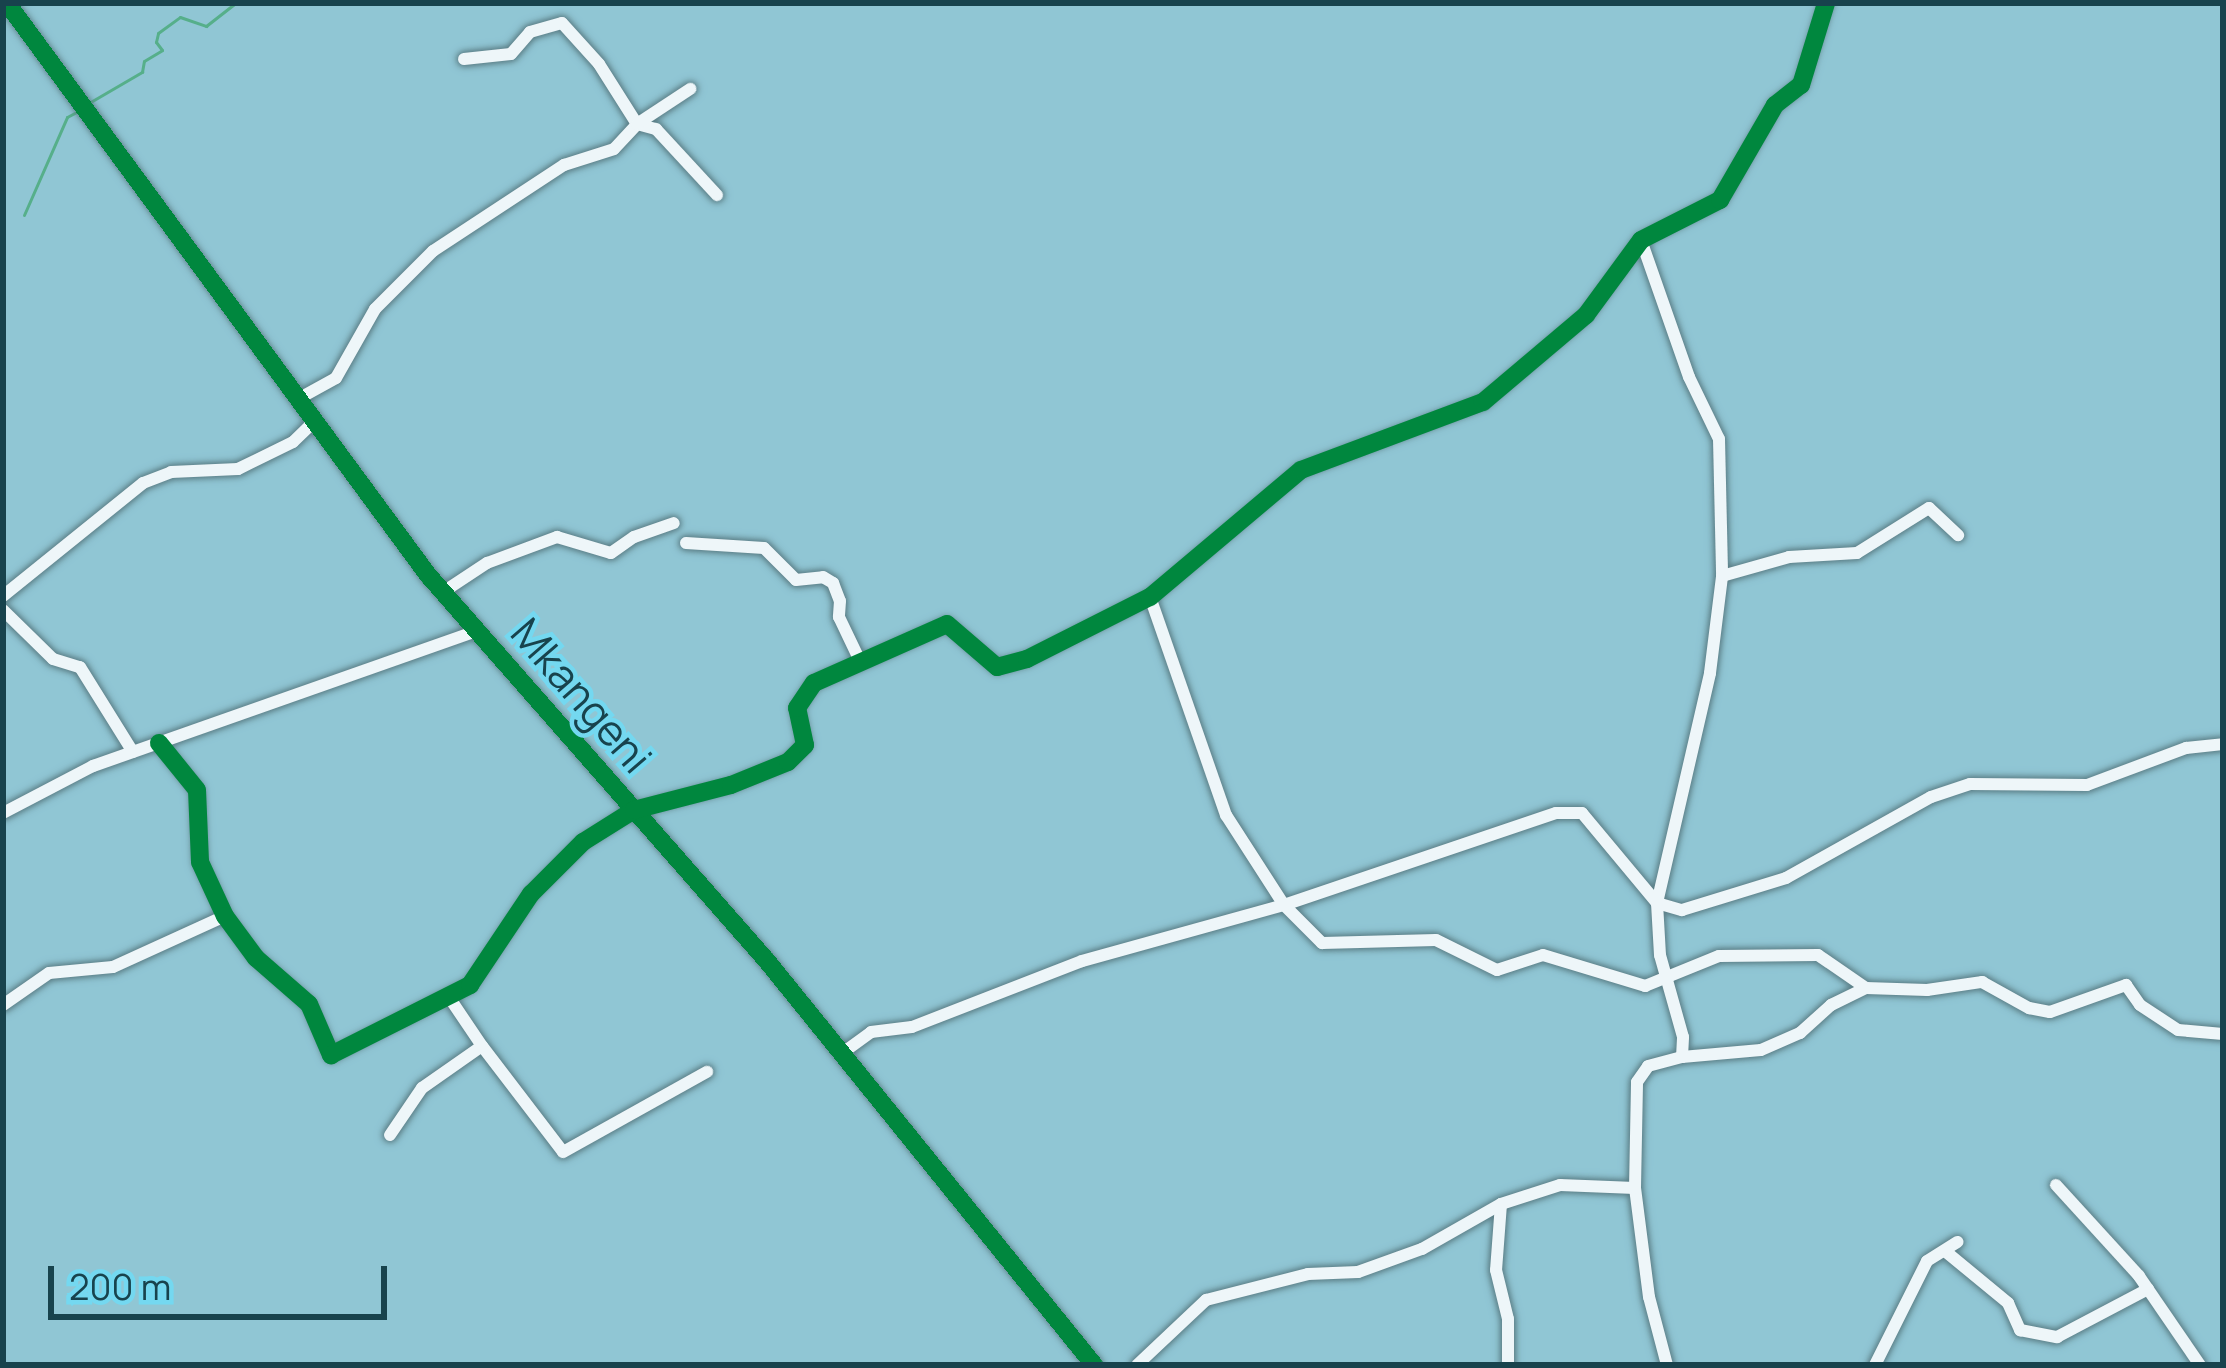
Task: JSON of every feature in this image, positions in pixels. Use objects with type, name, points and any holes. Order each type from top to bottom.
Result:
[{"type":"street","name":"Mkangeni","points":[[7,3],[443,592],[841,1054],[1094,1365]]},
{"type":"street","points":[[159,743],[197,790],[200,862],[225,916],[256,958],[309,1004],[331,1055],[448,997],[483,972],[531,894],[583,842],[634,810],[731,785],[788,762],[806,745],[797,708],[814,683],[859,659],[947,624],[997,667],[1090,630],[1150,597],[1301,470],[1483,402],[1586,315],[1641,240],[1720,200],[1775,105],[1801,85],[1826,3]]},
{"type":"street","points":[[464,59],[511,54],[530,32],[562,23],[599,64],[638,124],[656,129],[717,195]]},
{"type":"street","points":[[298,399],[336,378],[375,309],[434,251],[564,165],[614,148],[638,124],[690,89]]},
{"type":"street","points":[[1641,240],[1689,376],[1719,439],[1722,576],[1710,673],[1657,903],[1666,978],[1683,1036],[1682,1057]]},
{"type":"street","points":[[3,596],[142,483],[172,472],[238,469],[293,442],[315,422]]},
{"type":"street","points":[[1722,576],[1789,557],[1857,553],[1929,508],[1958,535]]},
{"type":"street","points":[[443,592],[487,563],[557,537],[611,553],[634,537],[674,523]]},
{"type":"street","points":[[686,543],[764,548],[796,580],[823,577],[833,583],[839,617],[859,659]]},
{"type":"street","points":[[1150,597],[1226,815],[1284,905],[1322,943],[1436,940],[1497,970],[1543,955],[1645,986],[1719,956],[1819,956],[1866,988],[1928,990],[1982,982],[2029,1008],[2050,1012],[2126,985],[2140,1005],[2178,1030],[2223,1034]]},
{"type":"street","points":[[3,610],[53,659],[80,667],[133,752]]},
{"type":"street","points":[[3,813],[93,766],[477,631]]},
{"type":"street","points":[[841,1054],[871,1032],[912,1027],[1082,961],[1284,905],[1556,813],[1582,813],[1657,903],[1682,910],[1786,878],[1931,797],[1970,784],[2086,785],[2186,748],[2223,744]]},
{"type":"street","points":[[3,1005],[49,973],[113,967],[225,916]]},
{"type":"street","points":[[1667,1365],[1646,1277],[1636,1188],[1637,1082],[1648,1066],[1779,1043],[1866,988]]},
{"type":"street","points":[[448,997],[563,1152],[706,1072]]},
{"type":"street","points":[[390,1135],[422,1088],[482,1046]]},
{"type":"street","points":[[1137,1365],[1206,1300],[1287,1278],[1358,1272],[1422,1249],[1502,1204],[1560,1185],[1636,1188]]},
{"type":"street","points":[[2056,1185],[2148,1289],[2200,1365]]},
{"type":"street","points":[[1502,1204],[1496,1270],[1508,1319],[1508,1365]]},
{"type":"street","points":[[1875,1365],[1921,1270],[1951,1247],[2008,1303],[2020,1330],[2056,1337],[2148,1289]]},
{"type":"waterway","points":[[87,104],[142,72],[144,61],[162,50],[156,42],[158,33],[180,17],[206,26],[235,3]]},
{"type":"waterway","points":[[24,215],[67,117],[80,110]]},
{"type":"cycle path","points":[[7,3],[428,575],[767,961],[1094,1365]]},
{"type":"cycle path","points":[[159,743],[197,790],[200,862],[225,916],[256,958],[309,1004],[331,1055],[470,985],[531,894],[583,842],[634,810],[731,785],[788,762],[805,745],[797,708],[814,683],[947,624],[997,667],[1027,659],[1150,597],[1301,470],[1483,402],[1586,315],[1641,240],[1720,200],[1775,105],[1801,85],[1826,3]]}]
